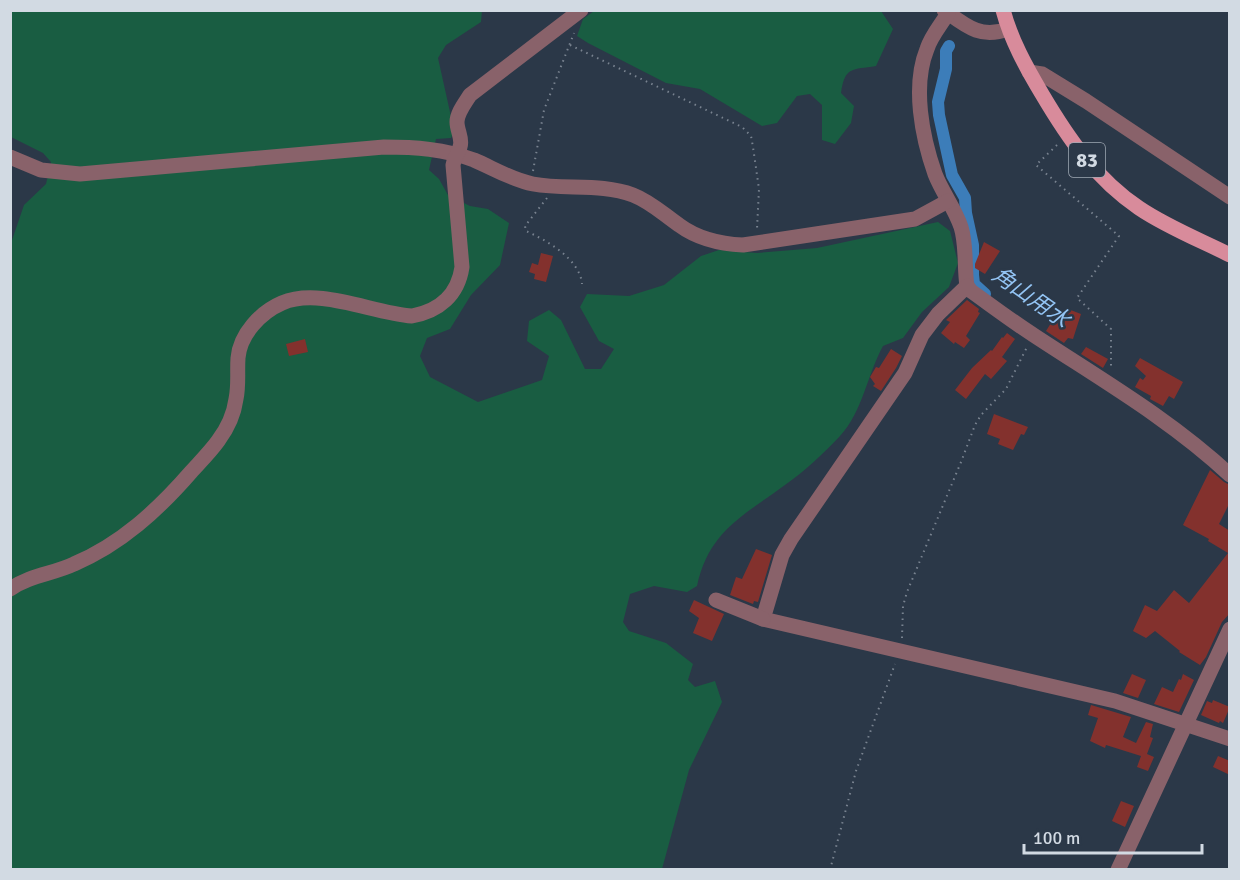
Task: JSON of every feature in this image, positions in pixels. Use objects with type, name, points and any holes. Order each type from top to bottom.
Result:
[{"type":"main road","name":"83","points":[[1003,10],[1008,28],[1029,72],[1067,136],[1100,175],[1140,208],[1230,255]]},
{"type":"street","points":[[10,589],[22,581],[73,565],[114,543],[166,501],[218,441],[226,428],[236,400],[238,357],[241,347],[252,326],[270,309],[282,303],[310,297],[412,316],[425,314],[447,300],[460,279],[462,267],[453,165],[455,154],[460,149],[461,140],[457,122],[462,108],[470,95],[581,10]]},
{"type":"street","points":[[1008,28],[998,33],[985,34],[946,12],[925,53],[919,104],[935,175],[960,226],[964,241],[968,286],[971,291],[1034,335],[1111,384],[1172,427],[1230,476]]},
{"type":"street","points":[[1029,72],[1042,74],[1230,197]]},
{"type":"street","points":[[10,157],[41,170],[80,174],[384,147],[416,147],[455,154],[530,184],[601,189],[632,195],[649,203],[679,226],[710,241],[726,244],[757,243],[915,219],[948,201]]},
{"type":"street","points":[[763,619],[783,555],[791,539],[905,373],[922,335],[938,314],[968,286]]},
{"type":"street","points":[[716,600],[763,619],[1115,701],[1230,739]]},
{"type":"street","points":[[1118,870],[1230,629]]},
{"type":"path","points":[[530,184],[544,110],[577,26]]},
{"type":"path","points":[[570,45],[741,127],[751,136],[759,189],[757,243]]},
{"type":"path","points":[[1067,136],[1036,165],[1119,236],[1077,298],[1111,329],[1111,384]]},
{"type":"path","points":[[550,186],[548,197],[525,226],[526,231],[565,255],[575,266],[582,278],[582,284]]},
{"type":"path","points":[[830,870],[856,771],[900,650],[903,633],[903,606],[907,592],[975,425],[981,415],[1006,389],[1034,335]]},
{"type":"green space","points":[[482,10],[481,22],[446,45],[438,58],[454,130],[451,138],[436,139],[429,170],[439,179],[448,195],[470,206],[488,209],[509,223],[500,265],[471,295],[450,329],[427,338],[420,356],[430,377],[478,402],[542,380],[549,356],[527,341],[529,321],[549,310],[561,320],[585,369],[601,369],[614,349],[599,341],[580,307],[587,294],[629,296],[664,285],[701,256],[719,250],[757,253],[817,248],[938,222],[950,231],[958,263],[949,287],[922,312],[903,338],[883,346],[854,415],[840,436],[799,474],[730,526],[710,551],[697,586],[687,592],[654,586],[630,594],[623,622],[629,631],[666,643],[693,664],[688,680],[695,687],[715,681],[722,702],[689,770],[662,869],[11,870],[10,246],[24,205],[46,184],[51,162],[43,153],[11,137],[11,11]]},
{"type":"green space","points":[[594,11],[881,11],[893,29],[876,66],[855,69],[845,78],[841,93],[854,106],[851,123],[835,144],[822,140],[822,105],[810,94],[797,96],[777,123],[762,126],[700,89],[666,83],[577,36],[583,19]]},
{"type":"building","points":[[984,242],[1000,251],[985,274],[975,268]]},
{"type":"building","points":[[541,253],[553,256],[546,282],[534,279],[535,274],[529,272],[532,263],[538,265]]},
{"type":"building","points":[[967,300],[979,309],[980,313],[966,336],[970,340],[964,348],[955,342],[954,344],[941,333],[950,322],[946,320]]},
{"type":"building","points":[[1068,309],[1081,314],[1073,339],[1068,338],[1064,343],[1046,331],[1051,323],[1047,321],[1058,312],[1067,314]]},
{"type":"building","points":[[1007,333],[1015,339],[1002,357],[1007,361],[991,379],[985,374],[966,399],[955,390],[972,368],[992,351]]},
{"type":"building","points":[[305,339],[308,352],[289,356],[286,344]]},
{"type":"building","points":[[1086,347],[1108,359],[1103,368],[1081,354]]},
{"type":"building","points":[[891,349],[902,356],[881,391],[873,386],[875,384],[870,377],[876,367],[879,368]]},
{"type":"building","points":[[1140,358],[1183,382],[1174,399],[1169,396],[1163,406],[1135,387],[1140,378],[1143,380],[1146,376],[1135,366]]},
{"type":"building","points":[[994,414],[1028,427],[1024,435],[1021,434],[1013,450],[998,444],[1000,439],[987,434]]},
{"type":"building","points":[[1210,470],[1230,485],[1230,502],[1219,524],[1230,531],[1230,613],[1222,622],[1200,665],[1179,652],[1155,631],[1146,638],[1133,631],[1145,605],[1157,611],[1174,590],[1189,603],[1228,553],[1208,541],[1209,539],[1183,525]]},
{"type":"building","points":[[756,549],[772,555],[758,602],[754,601],[753,604],[730,595],[736,577],[742,579]]},
{"type":"building","points":[[694,600],[724,614],[712,641],[693,633],[699,618],[689,611]]},
{"type":"building","points":[[1132,674],[1146,680],[1138,698],[1123,693]]},
{"type":"building","points":[[1183,674],[1194,680],[1179,712],[1154,704],[1162,687],[1173,692]]},
{"type":"building","points":[[1213,700],[1230,707],[1223,723],[1201,715],[1207,701],[1212,703]]},
{"type":"building","points":[[1091,705],[1131,717],[1123,737],[1136,743],[1146,722],[1153,724],[1150,737],[1153,738],[1147,754],[1154,757],[1148,771],[1137,767],[1141,756],[1106,745],[1105,748],[1090,741],[1098,718],[1088,715]]},
{"type":"building","points":[[1218,756],[1230,761],[1230,775],[1213,767]]},
{"type":"building","points":[[1121,801],[1134,806],[1125,827],[1112,821]]},
{"type":"waterway","name":"角山用水","points":[[949,46],[946,51],[946,69],[938,102],[939,115],[952,175],[965,198],[973,245],[974,284],[985,294]]}]
